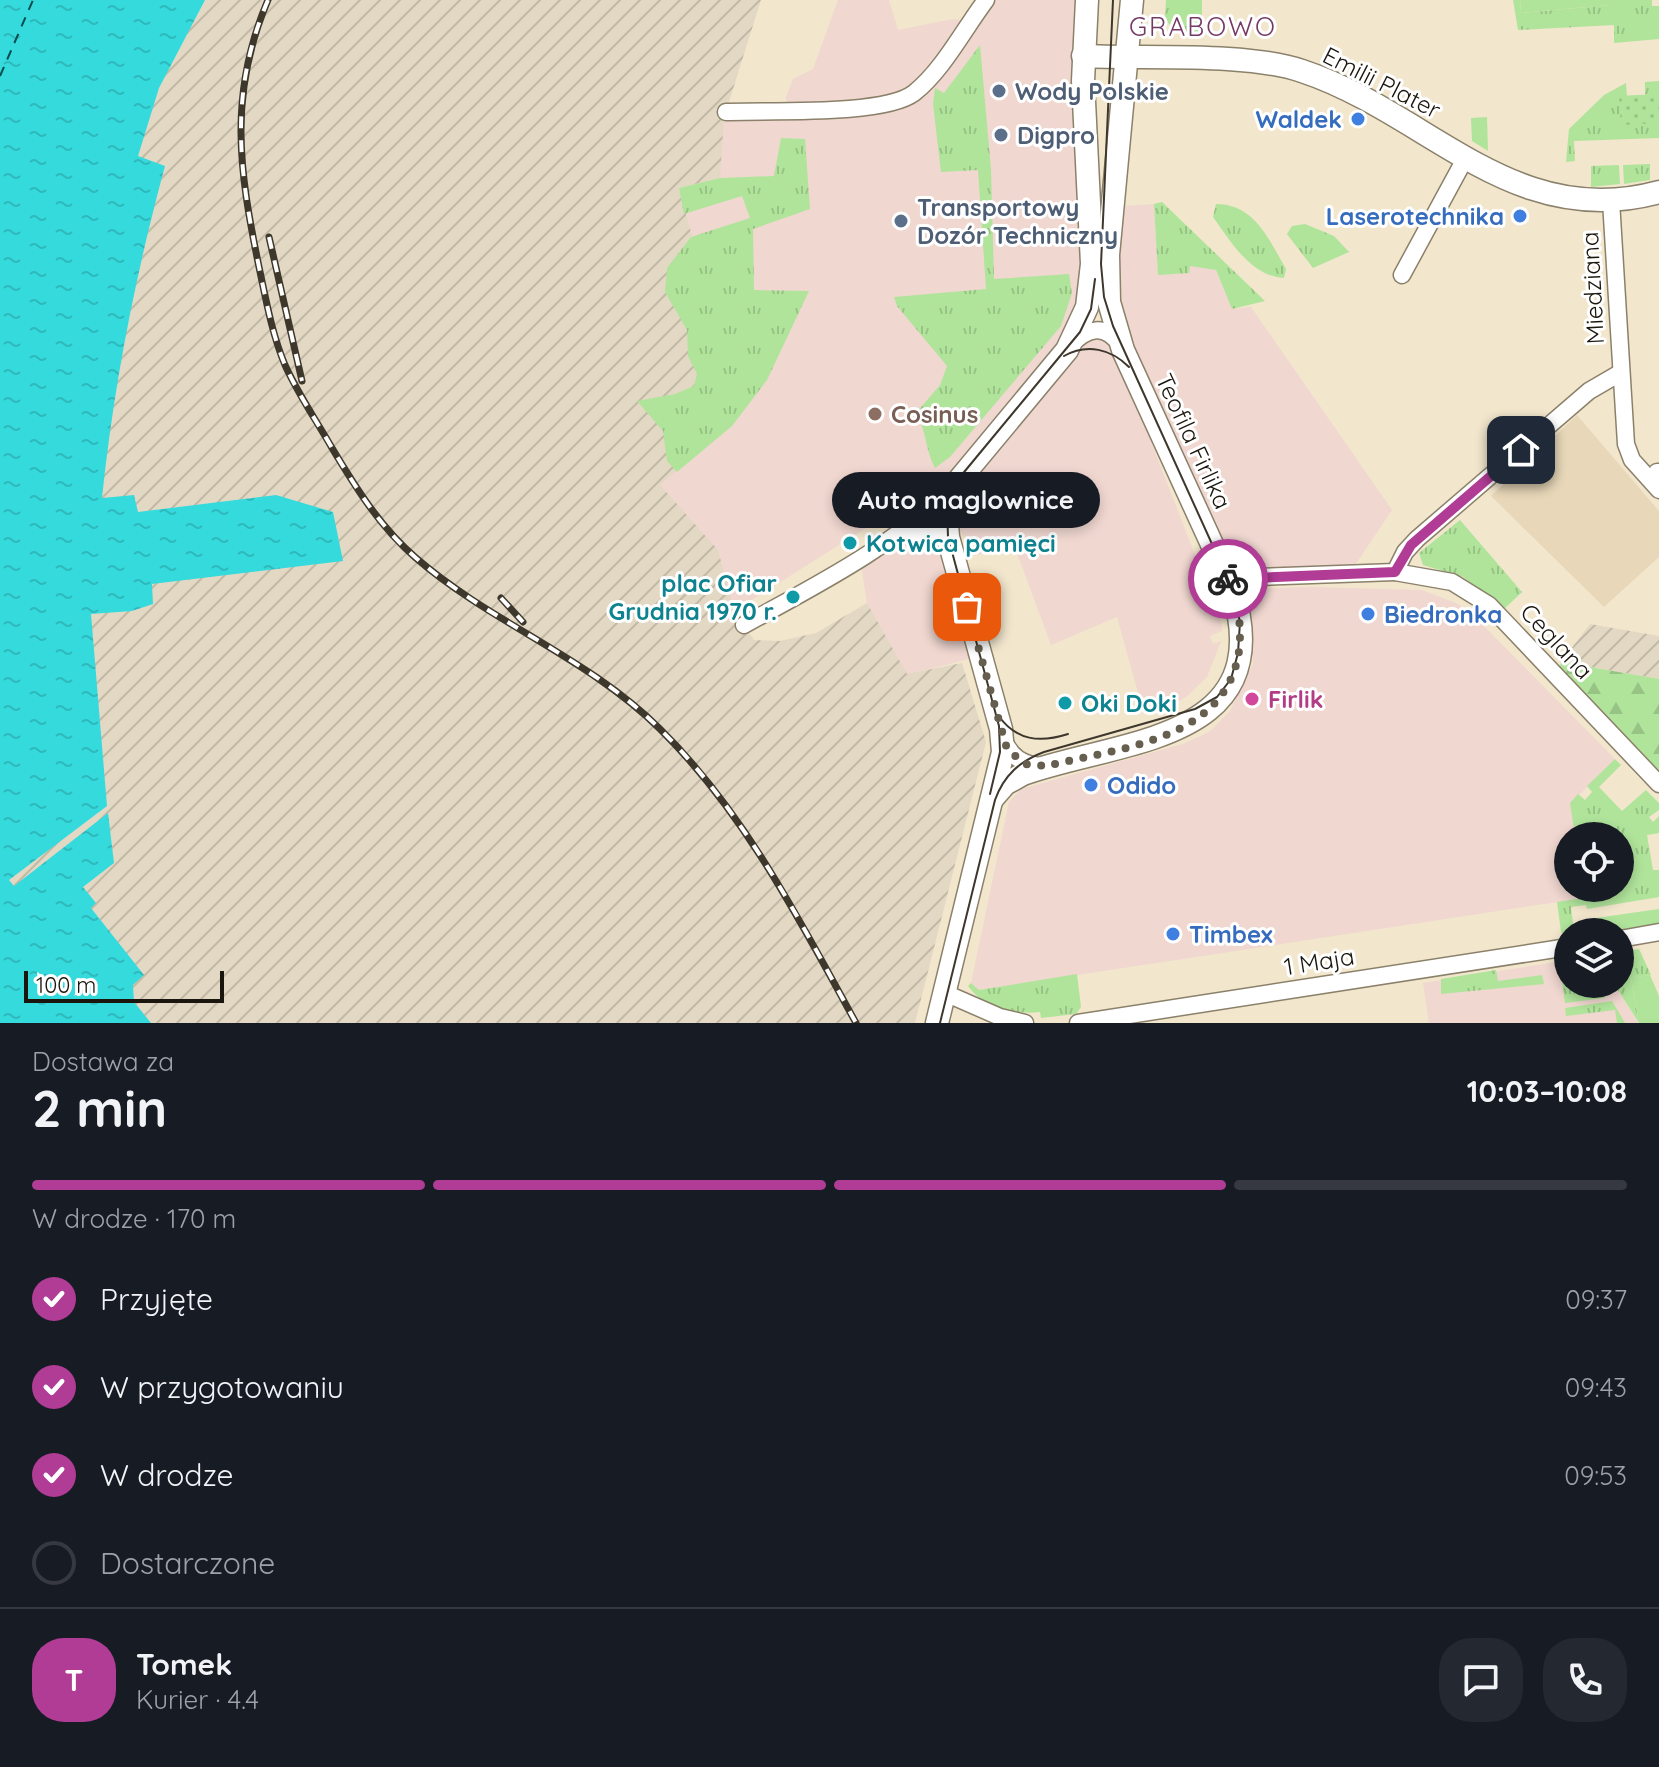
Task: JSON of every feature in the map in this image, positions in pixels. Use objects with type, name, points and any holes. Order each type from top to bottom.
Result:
[{"type":"street","points":[[726,112],[868,107],[898,101],[923,85],[986,0]]},
{"type":"street","points":[[1067,350],[1086,313],[1091,279],[1083,56],[1087,0]]},
{"type":"street","name":"Teofila Firlika","points":[[992,800],[1011,780],[1047,766],[1180,730],[1216,705],[1234,671],[1240,641],[1237,605],[1228,578],[1123,350],[1110,308],[1107,273],[1132,0]]},
{"type":"street","points":[[1083,56],[1126,58]]},
{"type":"street","name":"Emilii Plater","points":[[1126,58],[1248,62],[1300,70],[1364,98],[1466,157],[1538,193],[1578,201],[1611,201],[1659,192]]},
{"type":"street","points":[[1402,275],[1466,157]]},
{"type":"street","name":"Miedziana","points":[[1611,201],[1620,373],[1628,455],[1659,490]]},
{"type":"street","points":[[744,625],[889,539],[955,484],[1084,333],[1096,329],[1110,333],[1123,350]]},
{"type":"street","name":"Miedziana","points":[[1395,572],[1405,552],[1417,539],[1589,391],[1620,373]]},
{"type":"street","points":[[955,484],[946,513],[952,551],[1001,729],[1014,757],[1031,765],[1047,766]]},
{"type":"street","points":[[889,539],[930,532],[946,541],[952,551]]},
{"type":"street","points":[[1228,578],[1395,572]]},
{"type":"street","name":"Ceglana","points":[[1395,572],[1452,582],[1489,605],[1659,784]]},
{"type":"street","points":[[937,1023],[1002,759],[1001,729]]},
{"type":"street","points":[[1634,936],[1659,932]]},
{"type":"street","name":"1 Maja","points":[[1078,1023],[1554,949]]},
{"type":"street","points":[[945,993],[1000,1017],[1025,1023]]},
{"type":"shaded area","points":[[185,0],[761,0],[724,118],[720,178],[679,188],[740,415],[660,485],[718,550],[734,611],[754,640],[780,641],[816,633],[867,603],[907,674],[962,663],[986,742],[915,1023],[64,1023],[0,859],[111,141]]},
{"type":"shaded area","points":[[838,0],[889,0],[898,30],[953,19],[967,21],[919,85],[893,99],[788,107],[786,97],[793,79],[813,69]]},
{"type":"shaded area","points":[[990,0],[1081,0],[1087,293],[1072,331],[957,471],[734,611],[659,484],[740,415],[684,213],[724,118],[905,105]]},
{"type":"shaded area","points":[[1154,204],[1158,275],[1190,265],[1216,270],[1232,309],[1251,307],[1392,510],[1355,565],[1235,570],[1135,351],[1117,290],[1114,270],[1125,206]]},
{"type":"shaded area","points":[[1098,339],[1114,347],[1222,624],[1222,631],[1210,636],[1213,644],[1221,641],[1207,677],[1186,697],[1168,706],[1142,707],[1117,617],[1051,645],[1014,545],[972,556],[954,517],[956,494],[1078,344]]},
{"type":"shaded area","points":[[1577,415],[1659,511],[1659,557],[1604,607],[1491,496]]},
{"type":"shaded area","points":[[927,535],[945,545],[976,657],[907,675],[867,603],[861,565],[891,543]]},
{"type":"shaded area","points":[[1251,589],[1422,590],[1456,603],[1473,615],[1615,759],[1571,803],[1573,822],[1554,822],[1554,902],[1558,902],[979,990],[971,983],[1009,802],[1021,789],[1183,744],[1209,732],[1230,711],[1253,664]]},
{"type":"shaded area","points":[[1590,624],[1659,636],[1659,679],[1561,662]]},
{"type":"shaded area","points":[[1554,962],[1554,998],[1623,998],[1638,1023],[1429,1023],[1423,983]]},
{"type":"green space","points":[[1166,0],[1202,0],[1202,34],[1173,30],[1165,18]]},
{"type":"green space","points":[[1513,0],[1520,0],[1521,13],[1609,5],[1609,0],[1652,0],[1652,6],[1659,6],[1659,39],[1614,43],[1614,25],[1518,30]]},
{"type":"green space","points":[[1520,0],[1609,0],[1609,5],[1521,13]]},
{"type":"green space","points":[[980,45],[991,169],[994,279],[1069,274],[1072,293],[1061,326],[950,457],[935,468],[916,413],[940,385],[947,366],[897,306],[894,297],[986,289],[978,170],[941,172],[933,104],[935,88],[944,93]]},
{"type":"green space","points":[[1659,81],[1659,138],[1574,141],[1575,161],[1566,162],[1569,129],[1604,95],[1626,83],[1627,96],[1645,95],[1645,82]]},
{"type":"green space","points":[[1659,94],[1659,123],[1621,125],[1619,96]]},
{"type":"green space","points":[[1487,117],[1488,151],[1472,141],[1471,118]]},
{"type":"green space","points":[[781,138],[805,139],[810,209],[753,229],[754,290],[809,291],[767,380],[732,426],[677,472],[667,461],[663,431],[637,401],[675,394],[694,386],[697,374],[688,356],[687,330],[665,292],[667,268],[691,237],[750,218],[742,196],[684,214],[679,188],[720,178],[774,176]]},
{"type":"green space","points":[[1650,164],[1650,180],[1624,184],[1623,165]]},
{"type":"green space","points":[[1619,165],[1620,184],[1591,187],[1591,166]]},
{"type":"green space","points":[[1162,202],[1265,301],[1232,309],[1216,270],[1190,266],[1189,273],[1158,275],[1154,204]]},
{"type":"green space","points":[[1216,204],[1241,210],[1251,217],[1267,236],[1286,269],[1284,278],[1262,271],[1243,256],[1213,217]]},
{"type":"green space","points":[[1305,224],[1334,236],[1349,252],[1313,268],[1287,234],[1292,226]]},
{"type":"green space","points":[[1460,520],[1522,592],[1504,609],[1463,577],[1423,565],[1419,553]]},
{"type":"green space","points":[[1561,662],[1659,679],[1659,771],[1560,667]]},
{"type":"green space","points":[[1615,759],[1621,765],[1599,787],[1622,811],[1646,790],[1659,803],[1659,810],[1649,817],[1653,822],[1659,816],[1659,833],[1647,835],[1653,870],[1659,870],[1659,897],[1634,901],[1634,822],[1573,822],[1570,803],[1578,794],[1585,800],[1592,792],[1587,786]]},
{"type":"green space","points":[[1557,902],[1629,902],[1587,909],[1586,905],[1571,907],[1572,918],[1559,918]]},
{"type":"green space","points":[[1659,909],[1659,926],[1634,929],[1634,918],[1596,918]]},
{"type":"green space","points":[[1639,949],[1651,975],[1634,978],[1634,950]]},
{"type":"green space","points":[[1496,970],[1498,981],[1542,975],[1544,984],[1441,994],[1441,979]]},
{"type":"green space","points":[[1077,974],[1081,1007],[1076,1014],[1041,1018],[1040,1012],[1010,1011],[991,1005],[968,986],[971,983],[979,990]]},
{"type":"green space","points":[[1650,975],[1659,996],[1659,1023],[1639,1023],[1634,978]]},
{"type":"green space","points":[[1634,995],[1639,1023],[1623,998],[1634,998]]},
{"type":"green space","points":[[1564,998],[1605,998],[1565,1003]]},
{"type":"green space","points":[[1612,1001],[1625,1023],[1617,1023],[1615,1010],[1566,1016],[1565,1008]]},
{"type":"water","points":[[0,0],[205,0],[159,88],[138,156],[165,166],[127,331],[102,498],[134,495],[138,512],[276,495],[333,512],[343,561],[152,584],[153,604],[132,611],[91,614],[107,806],[9,880],[14,886],[108,813],[114,863],[83,887],[96,903],[91,908],[144,975],[133,985],[134,1002],[151,1023],[0,1023]]},
{"type":"ferry route","points":[[0,76],[33,0]]},
{"type":"tram line","points":[[940,1023],[995,800],[1008,776],[1027,760],[1044,752],[1195,709],[1217,697],[1231,679],[1238,653],[1240,622],[1232,588],[1113,326],[1104,297],[1101,264],[1113,0]]},
{"type":"tram line","points":[[990,794],[1000,752],[999,726],[948,537],[947,505],[960,477],[1080,332],[1091,309],[1095,279]]},
{"type":"tram line","points":[[1064,356],[1081,350],[1098,350],[1107,352],[1129,367]]},
{"type":"tram line","points":[[998,715],[1013,730],[1029,738],[1068,734]]},
{"type":"railway","points":[[268,0],[255,34],[242,100],[243,165],[252,232],[270,317],[285,365],[301,397],[360,492],[403,546],[445,581],[602,681],[660,729],[690,761],[768,868],[856,1023]]},
{"type":"railway","points":[[269,237],[302,381]]},
{"type":"railway","points":[[501,598],[523,622]]},
{"type":"way so far","points":[[967,607],[1007,749],[1025,764],[1047,766],[1180,730],[1216,705],[1234,671],[1240,641],[1237,605],[1228,579]]},
{"type":"place","name":"Wody Polskie","points":[[999,91]]},
{"type":"place","name":"Waldek","points":[[1358,119]]},
{"type":"place","name":"Digpro","points":[[1001,135]]},
{"type":"place","name":"Laserotechnika","points":[[1520,216]]},
{"type":"place","name":"Transportowy Dozór Techniczny","points":[[901,221]]},
{"type":"place","name":"Cosinus","points":[[875,414]]},
{"type":"place","name":"Kotwica pamięci","points":[[850,543]]},
{"type":"place","name":"plac Ofiar Grudnia 1970 r.","points":[[793,597]]},
{"type":"place","name":"Auto maglownice","points":[[967,607]]},
{"type":"place","name":"Biedronka","points":[[1368,614]]},
{"type":"place","name":"Firlik","points":[[1252,699]]},
{"type":"place","name":"Oki Doki","points":[[1065,703]]},
{"type":"place","name":"Odido","points":[[1091,785]]},
{"type":"place","name":"Timbex","points":[[1173,934]]},
{"type":"district","name":"GRABOWO","points":[[1203,26]]},
{"type":"route","points":[[1228,579],[1395,572],[1411,545],[1521,450]]}]
